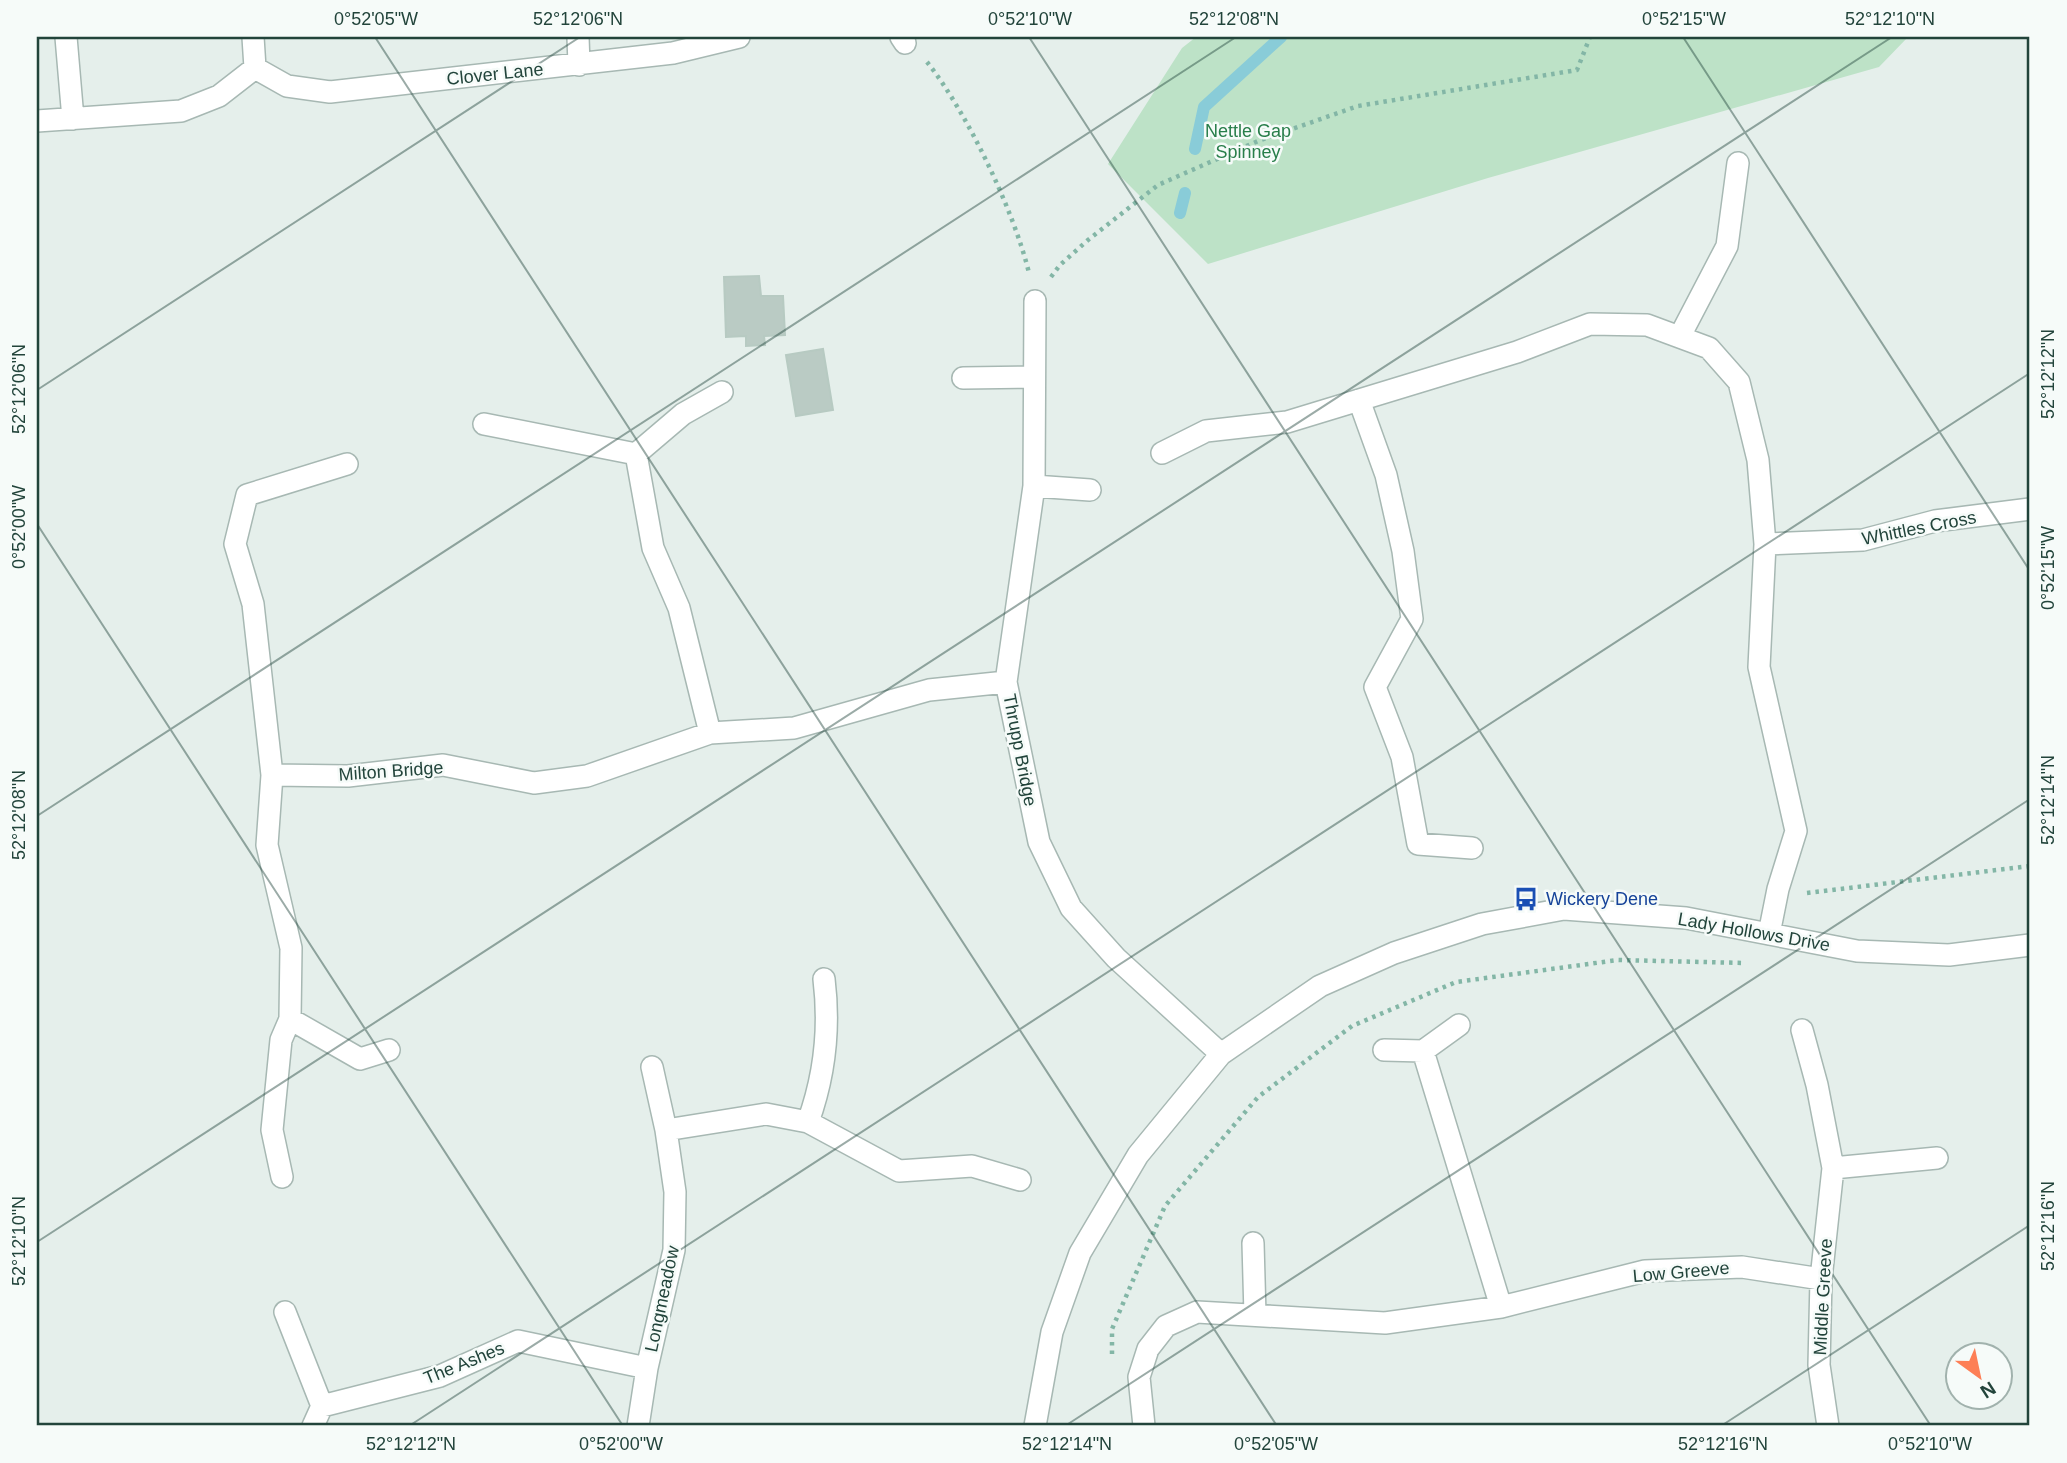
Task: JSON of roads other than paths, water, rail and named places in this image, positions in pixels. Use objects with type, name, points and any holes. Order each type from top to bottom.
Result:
[{"type":"street","points":[[66,37],[73,119]]},
{"type":"street","points":[[37,121],[181,111],[219,96],[255,68],[253,37]]},
{"type":"street","points":[[578,37],[579,65]]},
{"type":"street","name":"Clover Lane","points":[[255,68],[287,86],[330,92],[673,53],[738,37]]},
{"type":"street","points":[[1680,336],[1727,246],[1738,163]]},
{"type":"street","name":"Thrupp Bridge","points":[[1035,301],[1034,486],[1006,682],[1039,842],[1071,908],[1116,958],[1221,1054]]},
{"type":"street","points":[[1162,453],[1206,431],[1287,422],[1517,352],[1590,324],[1647,325],[1709,348],[1739,382],[1758,460],[1765,544],[1759,667],[1796,831],[1778,889],[1769,934]]},
{"type":"street","points":[[963,378],[1034,377]]},
{"type":"street","points":[[484,424],[636,454],[683,414],[722,392]]},
{"type":"street","points":[[1359,400],[1386,475],[1402,551],[1412,619],[1375,687],[1402,757],[1418,845],[1472,848]]},
{"type":"street","points":[[636,454],[653,548],[679,608],[710,733]]},
{"type":"street","points":[[282,1177],[272,1130],[281,1040],[290,1019],[291,948],[267,845],[272,775],[253,604],[235,544],[247,495],[347,464]]},
{"type":"street","points":[[1034,486],[1090,490]]},
{"type":"street","name":"Whittles Cross","points":[[1765,544],[1863,540],[1935,521],[2030,509]]},
{"type":"street","name":"Milton Bridge","points":[[272,775],[348,776],[443,765],[534,783],[587,776],[710,733],[794,728],[929,690],[1006,682]]},
{"type":"street","name":"Lady Hollows Drive","points":[[1035,1426],[1052,1332],[1080,1253],[1138,1155],[1221,1054],[1320,986],[1394,953],[1482,924],[1564,909],[1686,918],[1857,951],[1949,955],[2030,945]]},
{"type":"street","points":[[808,1122],[819,1092],[829,1018],[824,979]]},
{"type":"street","points":[[290,1019],[360,1059],[388,1050]]},
{"type":"street","points":[[1384,1050],[1423,1051],[1459,1026]]},
{"type":"street","name":"Middle Greeve","points":[[1802,1030],[1817,1085],[1833,1168],[1821,1279],[1819,1365],[1828,1426]]},
{"type":"street","points":[[1423,1051],[1501,1307]]},
{"type":"street","name":"Longmeadow","points":[[638,1426],[647,1368],[674,1250],[675,1192],[666,1130],[652,1067]]},
{"type":"street","points":[[666,1130],[766,1114],[808,1122],[899,1171],[972,1166],[1020,1180]]},
{"type":"street","points":[[1833,1168],[1937,1158]]},
{"type":"street","points":[[1254,1243],[1255,1315]]},
{"type":"street","name":"Low Greeve","points":[[1144,1426],[1139,1377],[1148,1349],[1166,1326],[1197,1312],[1385,1323],[1501,1307],[1646,1271],[1742,1267],[1821,1279]]},
{"type":"street","points":[[285,1312],[322,1406],[313,1426]]},
{"type":"street","name":"The Ashes","points":[[322,1406],[440,1377],[518,1341],[647,1368]]},
{"type":"waterway","points":[[1195,149],[1204,107],[1281,37]]},
{"type":"waterway","points":[[1180,213],[1185,193]]},
{"type":"place","name":"Wickery Dene","points":[[1526,899]]},
{"type":"park label","name":"Nettle Gap Spinney","points":[[1248,141]]}]
